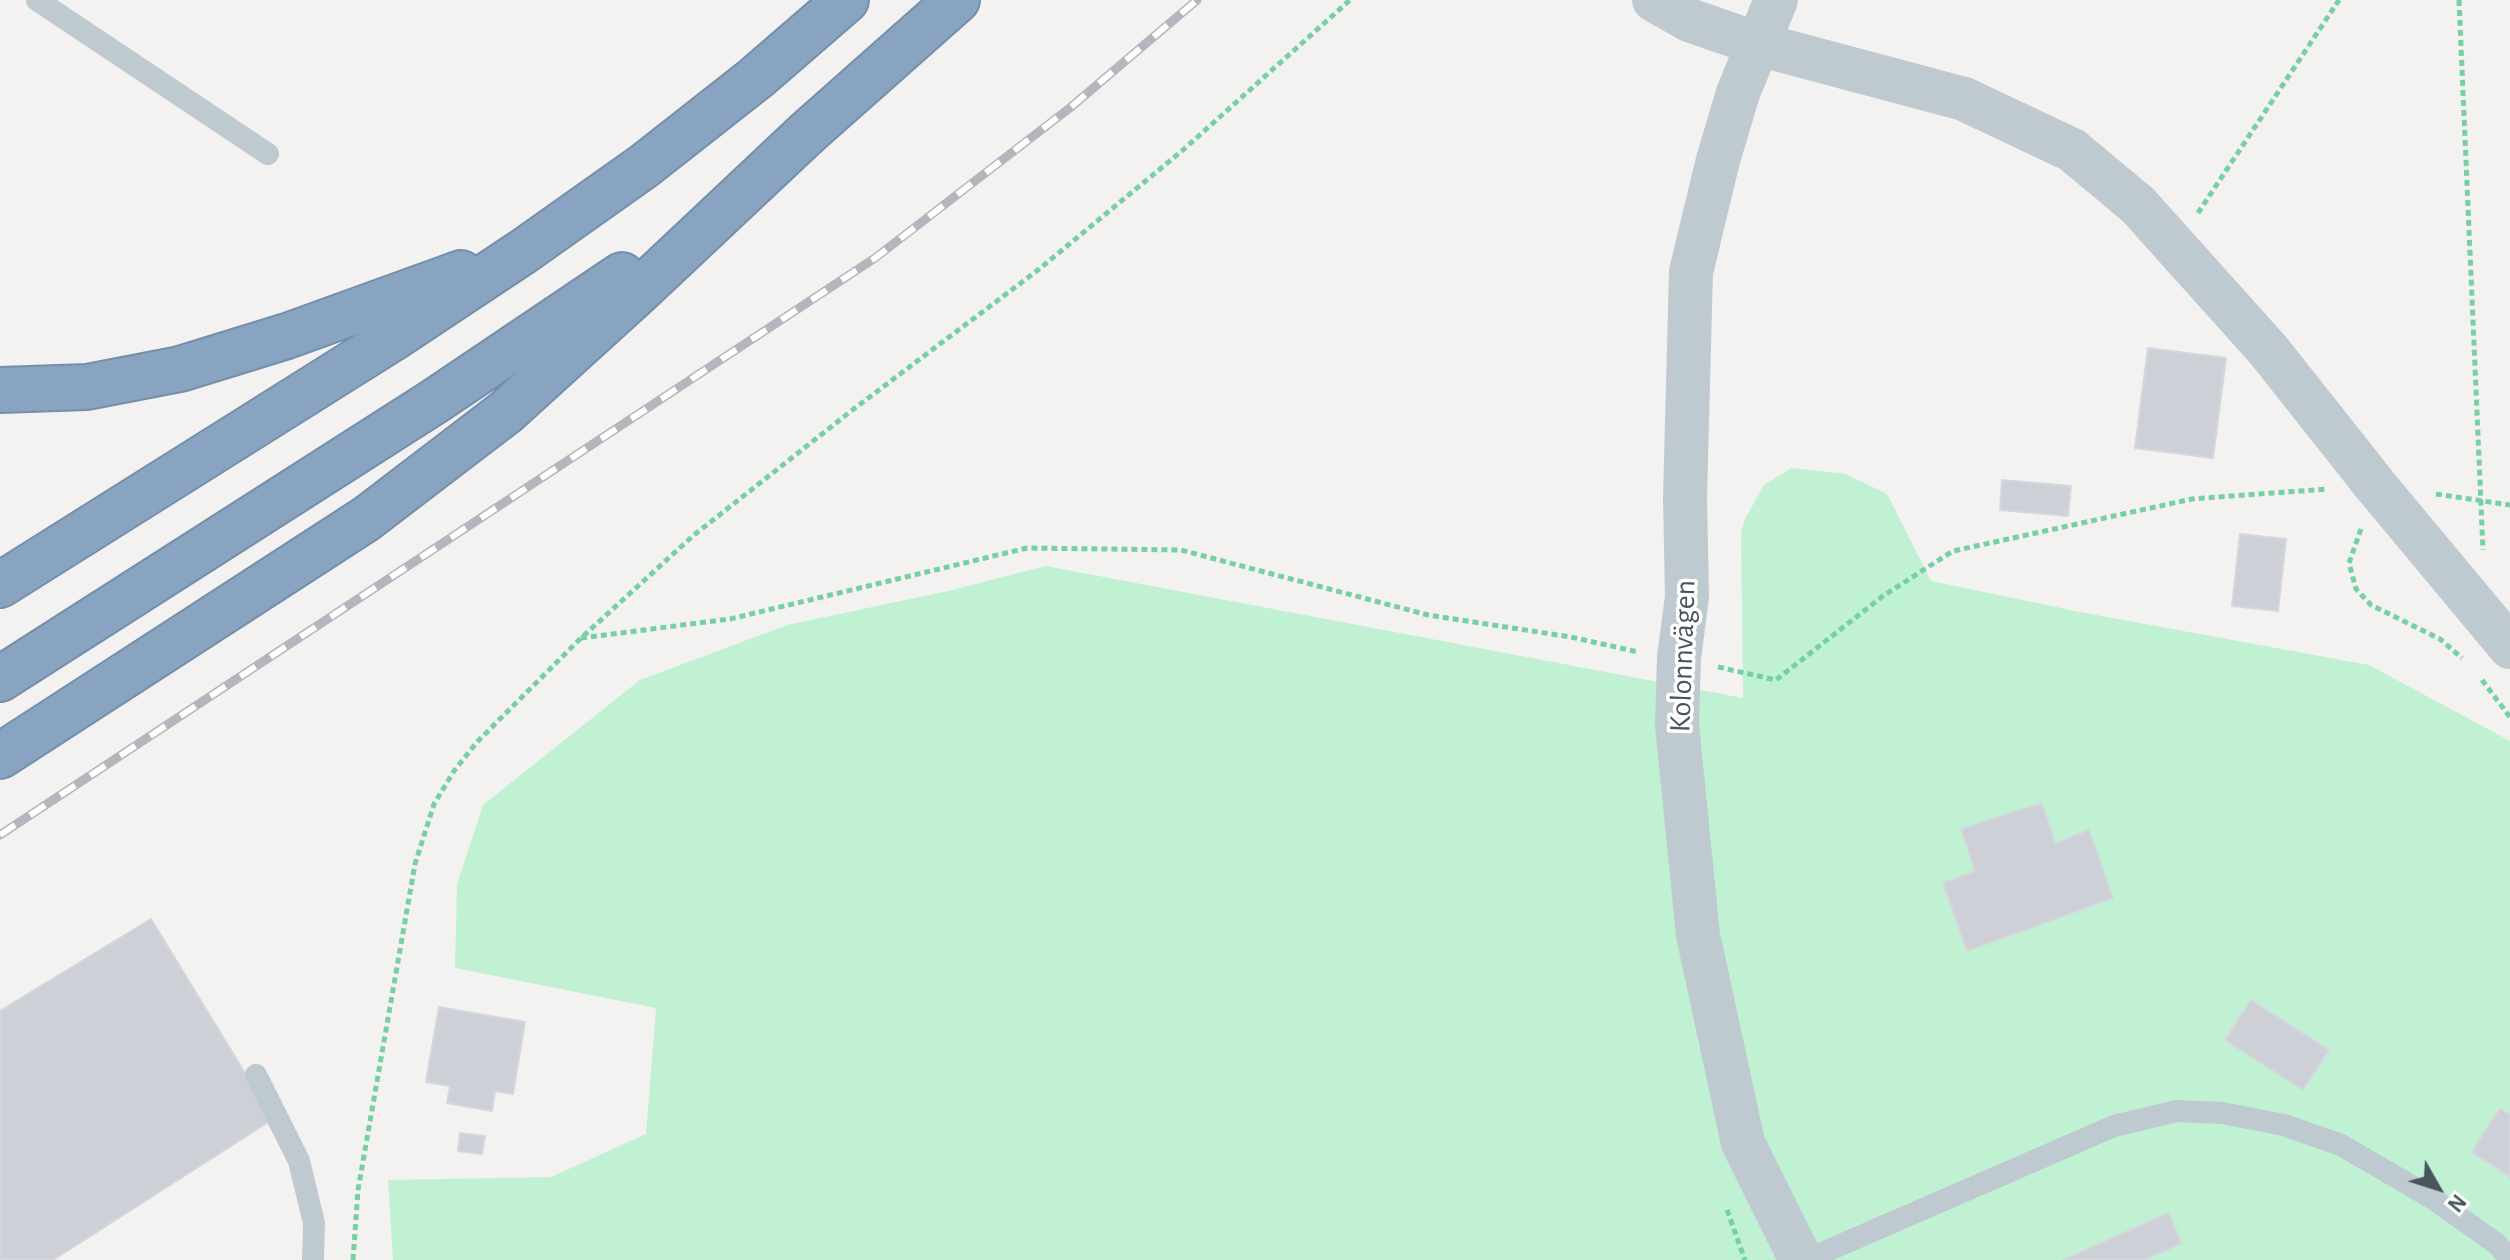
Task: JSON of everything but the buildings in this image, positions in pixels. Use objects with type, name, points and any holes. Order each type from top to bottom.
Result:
[{"type":"highway","points":[[0,585],[330,378],[524,251],[644,166],[756,78],[846,0]]},
{"type":"highway","points":[[0,756],[366,519],[506,412],[807,133],[957,0]]},
{"type":"highway","points":[[0,679],[570,312],[684,230],[807,133]]},
{"type":"highway","points":[[0,390],[87,387],[180,369],[287,336],[524,251]]},
{"type":"street","points":[[1654,0],[1689,20],[1758,44],[1964,99],[2072,150],[2138,205],[2269,351],[2375,485],[2499,633]]},
{"type":"street","name":"Kolonnvägen","points":[[1776,0],[1734,106],[1691,272],[1685,497],[1687,597],[1679,658],[1677,725],[1698,935],[1743,1143],[1803,1260]]},
{"type":"lane","points":[[37,0],[268,154]]},
{"type":"lane","points":[[256,1075],[299,1161],[314,1223],[313,1260]]},
{"type":"lane","points":[[1803,1260],[2114,1126],[2177,1111],[2222,1113],[2284,1125],[2341,1145],[2432,1198],[2497,1244],[2510,1259]]},
{"type":"path","points":[[353,1260],[358,1190],[370,1111],[415,864],[434,804],[454,771],[477,742],[581,638],[694,535],[1038,270],[1171,160],[1350,0]]},
{"type":"path","points":[[2175,247],[2339,0]]},
{"type":"path","points":[[2459,0],[2480,500],[2499,633]]},
{"type":"path","points":[[581,638],[730,619],[1027,548],[1181,550],[1428,615],[1571,637],[1776,680],[1883,596],[1953,551],[2192,499],[2375,485],[2349,563],[2356,589],[2371,605],[2440,639],[2473,667],[2510,717]]},
{"type":"path","points":[[2435,494],[2510,505]]},
{"type":"green space","points":[[1792,468],[1846,474],[1887,494],[1931,581],[2085,613],[2369,665],[2510,741],[2510,1260],[393,1260],[388,1180],[551,1177],[646,1134],[656,1008],[455,968],[457,884],[483,805],[640,680],[787,625],[948,591],[1046,566],[1743,698],[1741,532],[1764,485]]},
{"type":"railway","points":[[0,835],[875,258],[1071,107],[1197,0]]}]
